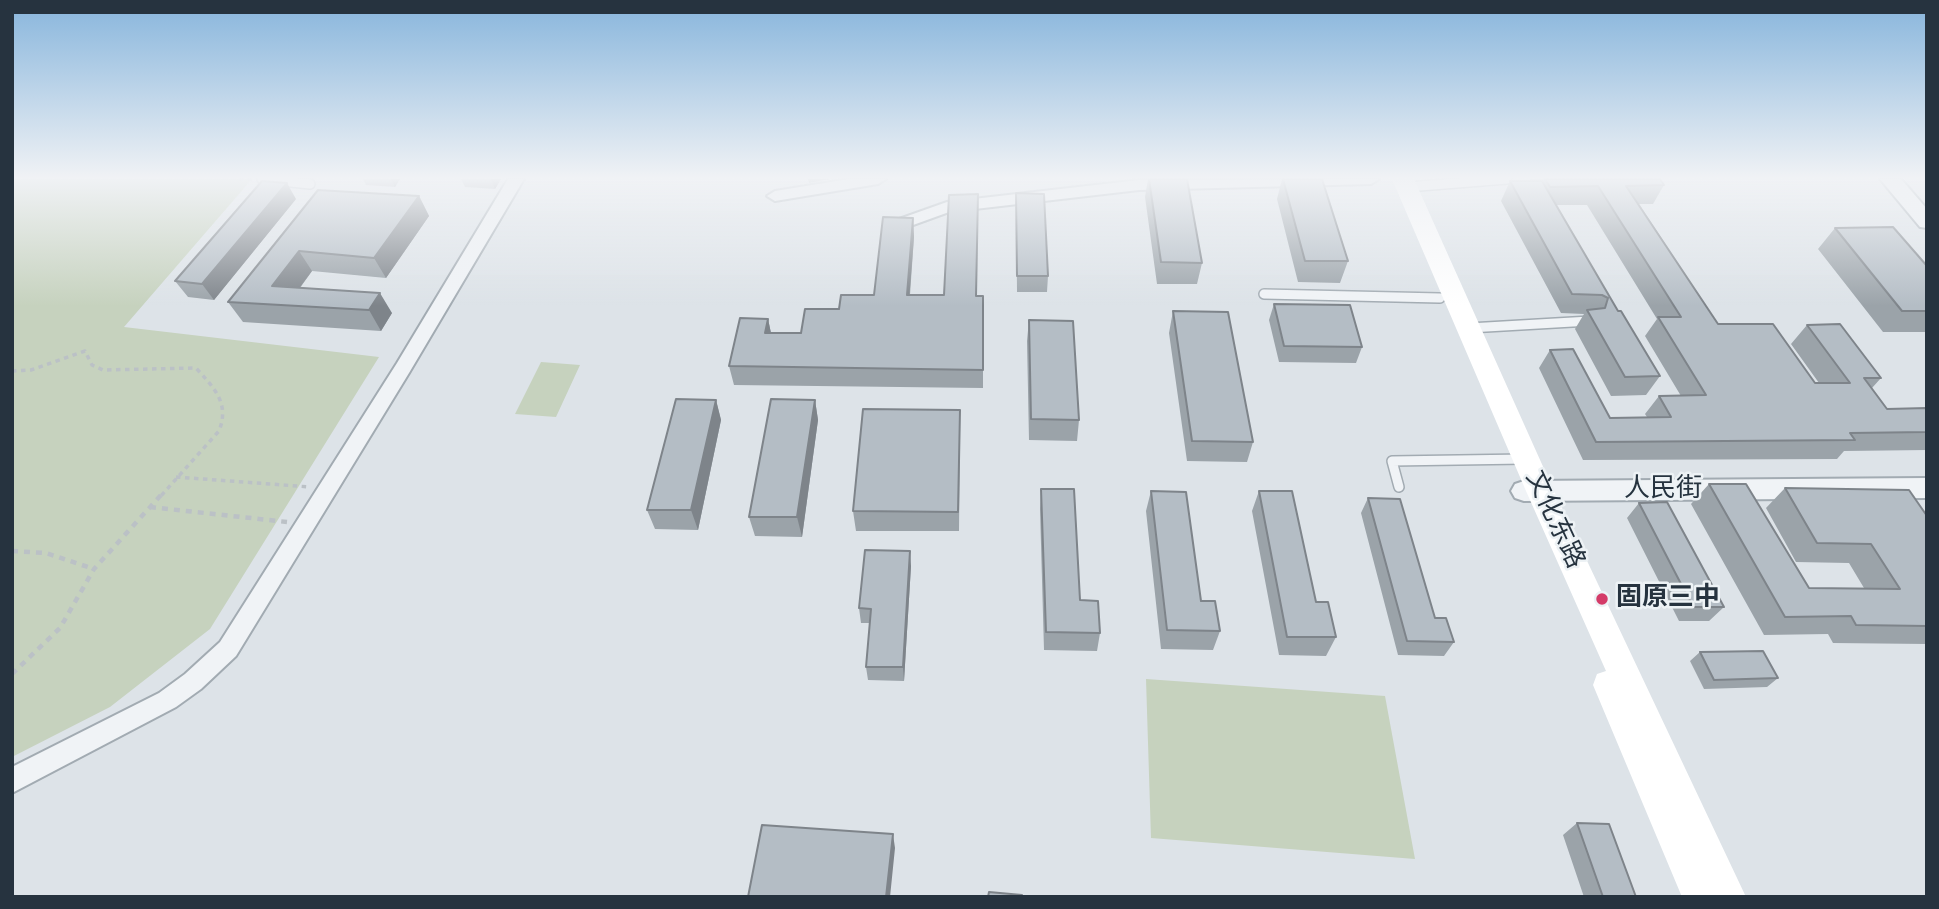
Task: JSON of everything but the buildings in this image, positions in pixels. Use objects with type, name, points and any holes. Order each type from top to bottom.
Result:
[{"type":"main road","name":"文化东路","points":[[1413,221],[1440,298],[1727,897]]},
{"type":"main road","name":"文化东路","points":[[1418,221],[1468,328],[1518,460]]},
{"type":"main road","name":"文化东路","points":[[1532,491],[1701,897]]},
{"type":"street","points":[[12,781],[37,764],[133,717],[187,686],[228,649],[490,221]]},
{"type":"street","points":[[891,228],[909,221]]},
{"type":"street","name":"人民街","points":[[1532,491],[1927,488]]},
{"type":"lane","points":[[1264,294],[1440,298]]},
{"type":"lane","points":[[1468,328],[1590,321]]},
{"type":"lane","points":[[1399,486],[1392,461],[1518,460]]},
{"type":"path","points":[[12,371],[31,370],[85,351],[92,365],[103,370],[196,368],[223,402],[227,417],[219,431],[94,569],[60,628],[12,674]]},
{"type":"path","points":[[176,477],[328,488]]},
{"type":"path","points":[[150,507],[306,524]]},
{"type":"path","points":[[12,551],[46,553],[94,569]]},
{"type":"green space","points":[[12,221],[215,221],[124,327],[379,357],[210,629],[110,707],[12,757]]},
{"type":"green space","points":[[541,362],[580,365],[556,417],[515,414]]},
{"type":"green space","points":[[1146,679],[1385,696],[1415,859],[1151,838]]},
{"type":"place","name":"固原三中","points":[[1602,599]]}]
